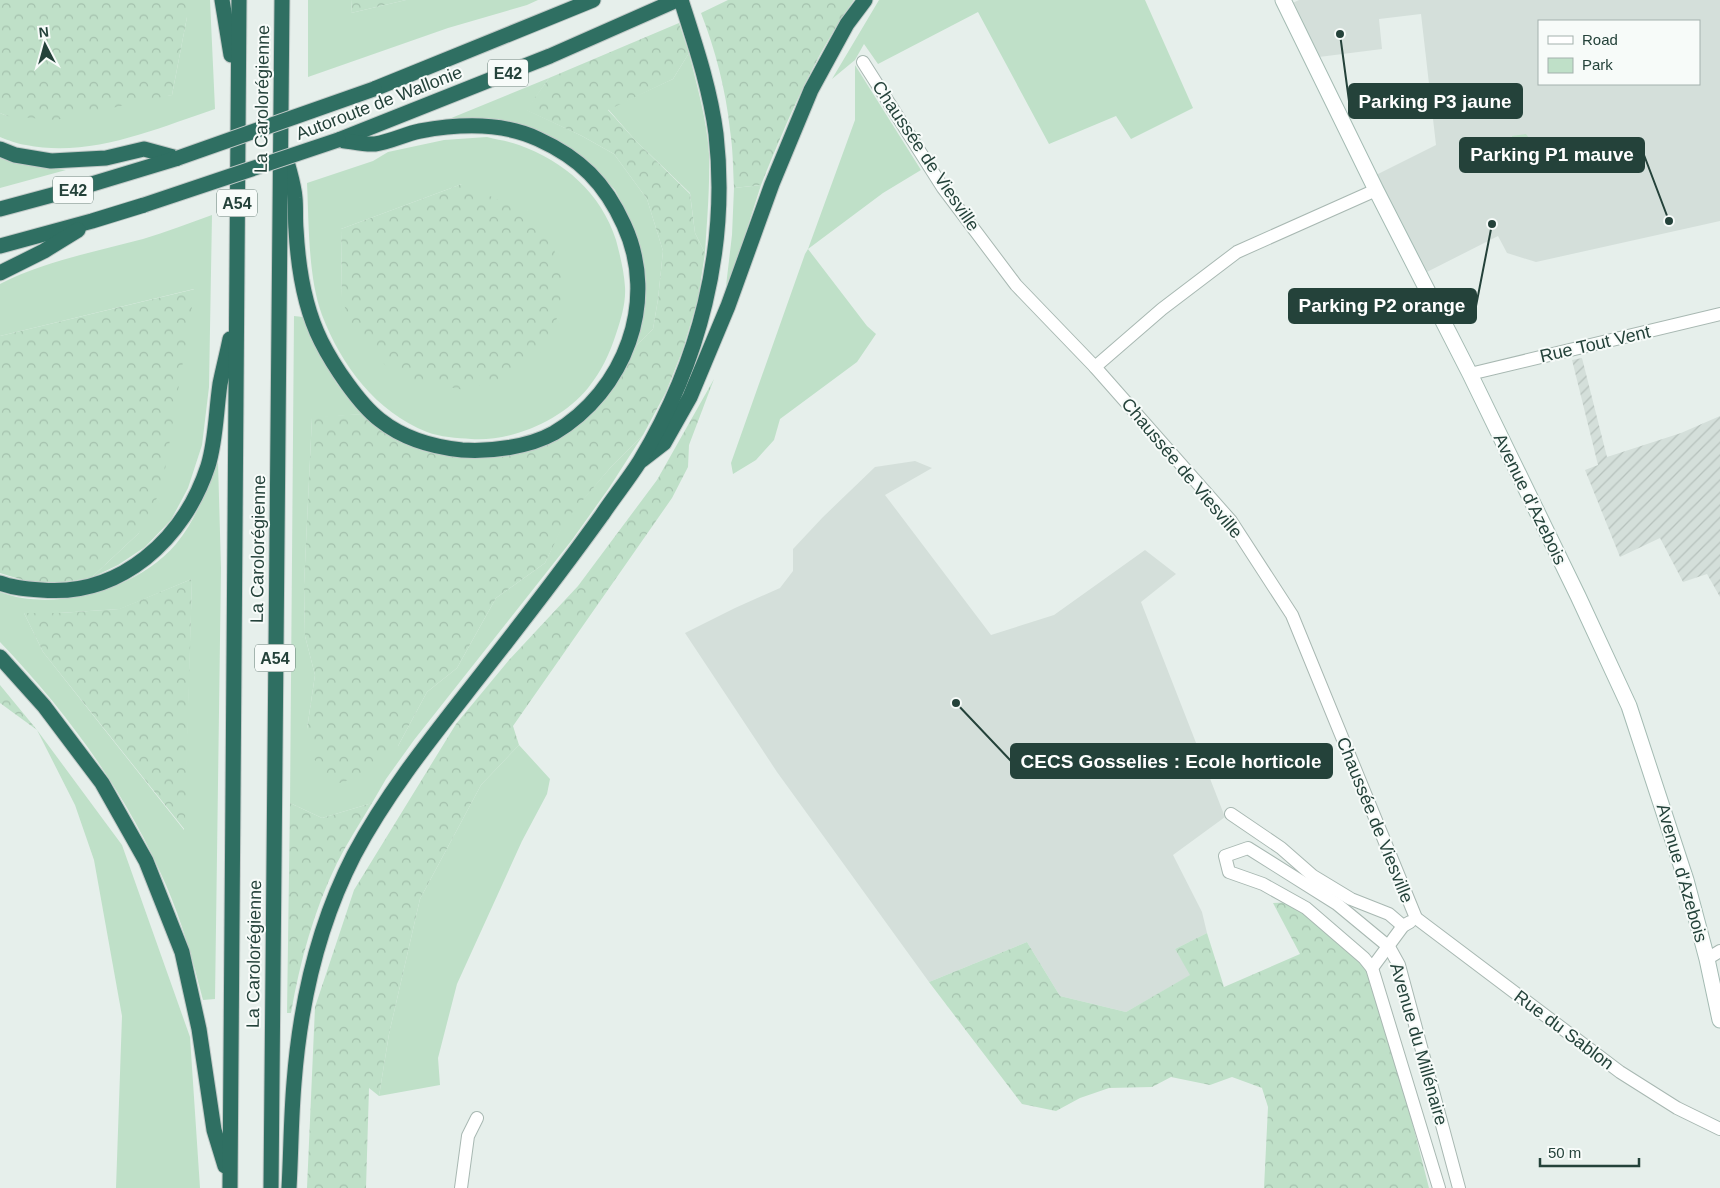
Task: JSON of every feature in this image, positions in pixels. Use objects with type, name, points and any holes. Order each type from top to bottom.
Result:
[{"type":"highway","points":[[222,0],[237,98]]},
{"type":"highway","name":"La Carolorégienne","points":[[230,1183],[238,0]]},
{"type":"highway","name":"La Carolorégienne","points":[[271,1188],[282,0]]},
{"type":"highway","name":"Autoroute de Wallonie","points":[[0,209],[178,158],[374,89],[593,0]]},
{"type":"highway","name":"Autoroute de Wallonie","points":[[0,246],[144,205],[338,140],[550,56],[677,0]]},
{"type":"highway","points":[[289,1188],[294,1082],[301,1024],[310,977],[330,908],[354,856],[394,788],[578,549],[639,462],[676,391],[694,342],[710,287],[718,233],[719,179],[716,134],[708,90],[681,0]]},
{"type":"highway","points":[[639,462],[664,444],[690,397],[728,306],[772,184],[811,90],[846,24],[865,0]]},
{"type":"highway","points":[[280,129],[295,197],[298,250],[308,308],[324,347],[337,369],[379,420],[408,437],[438,448],[476,451],[517,446],[552,434],[576,417],[594,400],[624,355],[633,332],[638,301],[637,271],[631,239],[615,206],[592,174],[569,154],[536,137],[498,127],[463,126],[420,132],[373,144],[338,140]]},
{"type":"highway","points":[[0,150],[15,155],[51,161],[106,158],[144,149],[178,158]]},
{"type":"highway","points":[[0,273],[44,252],[92,221]]},
{"type":"highway","points":[[0,583],[24,589],[71,590],[107,582],[134,568],[157,550],[179,523],[196,495],[208,465],[216,423],[220,384],[237,308]]},
{"type":"highway","points":[[0,657],[44,706],[102,783],[146,861],[182,952],[199,1029],[214,1130],[230,1183]]},
{"type":"street","name":"Avenue d'Azebois","points":[[1284,0],[1376,190],[1470,374],[1578,596],[1629,706],[1686,880],[1714,955],[1720,1020]]},
{"type":"street","name":"Chaussée de Viesville","points":[[863,62],[943,188],[1016,285],[1095,367],[1231,520],[1292,615],[1416,918],[1403,926],[1372,968]]},
{"type":"street","points":[[1095,367],[1162,309],[1237,252],[1376,190]]},
{"type":"street","name":"Rue Tout Vent","points":[[1470,374],[1720,314]]},
{"type":"street","points":[[1231,814],[1281,848],[1313,876],[1351,899],[1388,914],[1403,926]]},
{"type":"street","name":"Avenue du Millénaire","points":[[1438,1188],[1372,968],[1364,958],[1306,908],[1263,884],[1229,872],[1225,856],[1248,848],[1338,904],[1389,947],[1399,965],[1460,1188]]},
{"type":"street","name":"Rue du Sablon","points":[[1416,918],[1620,1072],[1677,1108],[1720,1129]]},
{"type":"street","points":[[461,1188],[468,1136],[477,1118]]},
{"type":"shaded area","points":[[1299,0],[1720,0],[1720,221],[1536,262],[1507,253],[1498,236],[1419,276],[1370,178],[1436,145],[1421,14],[1379,19],[1382,49],[1311,58],[1286,6]]},
{"type":"shaded area","points":[[1582,358],[1607,457],[1681,433],[1720,416],[1720,597],[1707,574],[1683,582],[1660,538],[1620,557],[1585,470],[1598,465],[1572,360]]},
{"type":"shaded area","points":[[915,461],[932,468],[885,495],[991,635],[1054,615],[1145,550],[1176,574],[1141,602],[1225,817],[1173,855],[1202,912],[1207,933],[1175,949],[1191,975],[1126,1012],[1060,996],[1027,942],[929,982],[777,772],[685,633],[780,588],[793,571],[793,549],[875,467]]},
{"type":"green space","points":[[0,0],[187,0],[187,17],[172,95],[56,120],[7,116],[0,113]]},
{"type":"green space","points":[[187,0],[210,0],[215,109],[146,133],[99,145],[75,148],[50,148],[13,142],[0,137],[0,113],[7,116],[172,95],[187,17]]},
{"type":"green space","points":[[308,0],[352,0],[351,13],[406,0],[538,0],[527,5],[448,28],[308,77]]},
{"type":"green space","points":[[352,0],[406,0],[351,13]]},
{"type":"green space","points":[[728,0],[854,0],[814,66],[791,113],[761,185],[734,188],[732,144],[726,100],[711,41],[701,13]]},
{"type":"green space","points":[[879,0],[1145,0],[1193,108],[1131,139],[1116,116],[1049,144],[978,12],[878,64],[864,44],[855,60],[832,79]]},
{"type":"green space","points":[[679,23],[689,53],[673,79],[608,110],[635,140],[690,194],[695,233],[705,253],[698,299],[683,349],[666,392],[643,435],[611,467],[566,520],[545,563],[496,598],[457,668],[427,692],[398,746],[367,775],[336,784],[313,758],[307,729],[315,675],[305,636],[304,585],[312,417],[362,414],[392,436],[423,451],[460,457],[576,425],[608,394],[633,349],[653,329],[663,251],[647,199],[614,154],[582,136],[526,110],[549,78]]},
{"type":"green space","points":[[689,53],[708,141],[709,191],[705,253],[695,233],[690,193],[635,140],[608,109],[673,79]]},
{"type":"green space","points":[[855,65],[921,170],[883,193],[808,249],[855,120]]},
{"type":"green space","points":[[549,78],[527,110],[582,136],[614,154],[647,199],[663,251],[653,329],[633,349],[641,251],[632,223],[615,190],[590,163],[565,145],[535,130],[496,119],[444,121]]},
{"type":"green space","points":[[1526,134],[1542,162],[1532,166],[1517,149],[1512,136]]},
{"type":"green space","points":[[487,137],[519,145],[551,160],[566,170],[591,194],[601,208],[616,240],[622,263],[625,287],[623,311],[611,348],[593,382],[565,410],[535,427],[503,437],[471,439],[437,435],[409,423],[392,412],[362,385],[350,369],[330,334],[317,300],[310,250],[307,183],[373,161],[388,152],[444,140]],"holes":[[[462,184],[342,298],[341,229]]]},
{"type":"green space","points":[[0,158],[13,163],[66,170],[0,188]]},
{"type":"green space","points":[[462,184],[520,209],[553,245],[563,283],[558,316],[541,352],[509,376],[464,390],[417,381],[386,366],[351,327],[342,298],[341,229]]},
{"type":"green space","points":[[761,185],[739,254],[726,286],[732,235],[734,188]]},
{"type":"green space","points":[[212,215],[209,387],[202,445],[188,488],[171,520],[145,547],[118,565],[91,578],[139,533],[194,289],[0,336],[0,284],[52,263],[143,239]]},
{"type":"green space","points":[[808,249],[867,326],[876,334],[857,362],[780,419],[774,440],[756,460],[733,474],[731,463]]},
{"type":"green space","points":[[195,289],[162,488],[139,533],[91,578],[57,583],[29,582],[0,573],[0,336]]},
{"type":"green space","points":[[294,316],[303,317],[317,349],[337,384],[362,414],[312,418],[304,585],[305,636],[315,675],[307,729],[398,746],[427,692],[457,668],[496,598],[545,563],[565,520],[611,467],[643,435],[609,488],[572,540],[414,740],[386,779],[372,803],[322,818],[290,803]]},
{"type":"green space","points":[[714,379],[689,445],[688,467],[672,498],[513,726],[519,745],[481,785],[420,899],[389,1034],[379,1096],[369,1088],[366,1188],[307,1188],[315,1007],[354,890],[456,724],[509,660],[578,586],[657,480]]},
{"type":"green space","points":[[218,462],[221,568],[215,999],[203,1000],[187,942],[172,899],[133,819],[94,756],[72,726],[0,642],[0,592],[22,598],[42,600],[64,599],[106,589],[145,571],[162,558],[183,535],[195,515]],"holes":[[[192,579],[184,830],[43,652],[24,613],[120,609]]]},
{"type":"green space","points":[[192,579],[185,830],[43,652],[24,613],[119,609]]},
{"type":"green space","points":[[0,685],[37,730],[0,703]]},
{"type":"green space","points":[[37,730],[122,845],[190,1037],[200,1188],[116,1188],[122,1016],[94,860],[75,805]]},
{"type":"green space","points":[[519,745],[550,779],[547,794],[522,841],[457,984],[438,1058],[440,1085],[379,1096],[389,1034],[420,899],[481,785]]},
{"type":"green space","points":[[290,803],[322,818],[372,803],[341,856],[321,899],[303,955],[291,1013],[287,1013]]},
{"type":"green space","points":[[1295,902],[1375,976],[1429,1188],[1264,1188],[1268,1107],[1262,1088],[1232,1077],[1210,1085],[1171,1077],[1152,1087],[1109,1088],[1080,1098],[1056,1111],[1022,1104],[929,982],[1027,942],[1060,996],[1126,1012],[1190,975],[1175,949],[1207,933],[1224,987],[1300,954],[1273,903]]},
{"type":"place","name":"Parking P3 jaune","points":[[1340,34]]},
{"type":"place","name":"Parking P1 mauve","points":[[1669,221]]},
{"type":"place","name":"Parking P2 orange","points":[[1492,224]]},
{"type":"place","name":"CECS Gosselies : Ecole horticole","points":[[956,703]]}]
